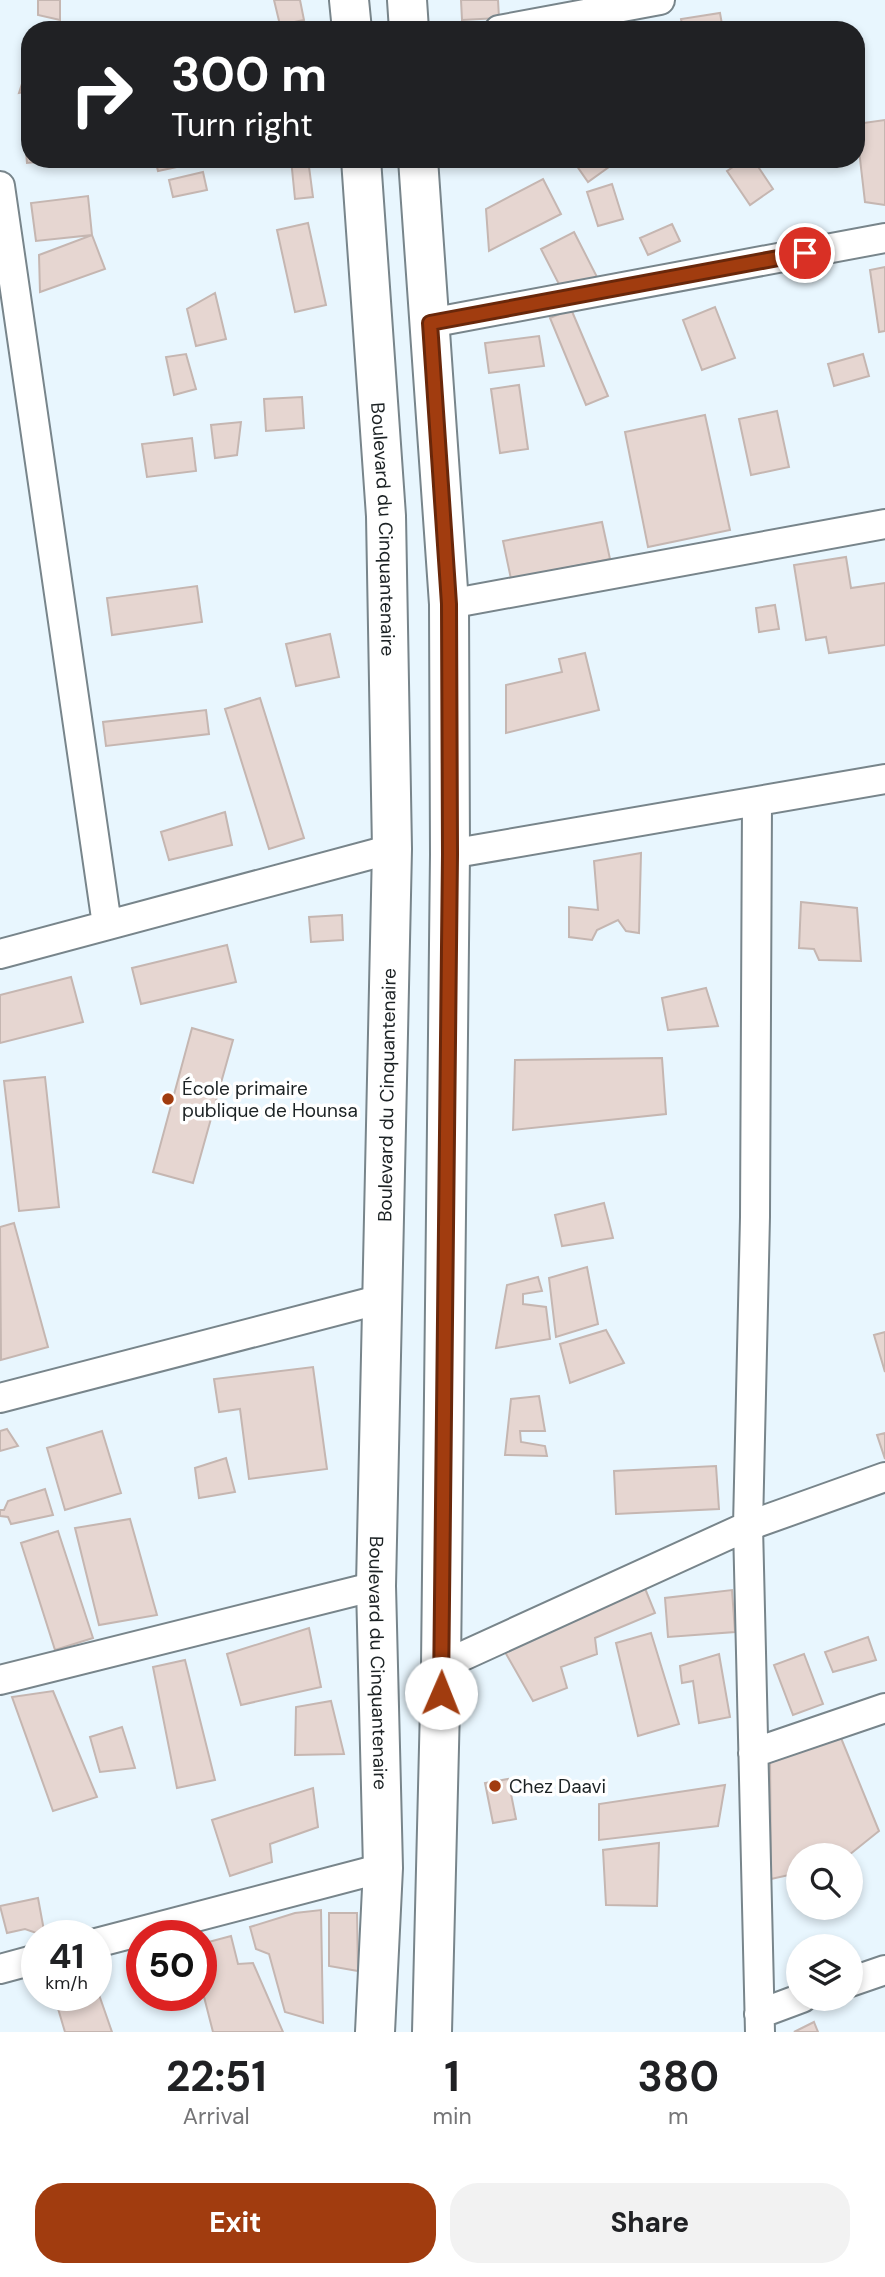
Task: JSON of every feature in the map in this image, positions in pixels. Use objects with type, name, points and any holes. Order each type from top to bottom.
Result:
[{"type":"main road","points":[[349,0],[351,21]]},
{"type":"main road","points":[[407,0],[408,21]]},
{"type":"main road","name":"Boulevard du Cinquantenaire","points":[[362,168],[386,516],[392,849],[376,1586],[383,1868],[375,2032]]},
{"type":"main road","points":[[419,168],[449,604],[450,854],[441,1666],[432,2032]]},
{"type":"street","points":[[547,21],[660,0]]},
{"type":"street","points":[[0,186],[107,925]]},
{"type":"street","points":[[430,323],[885,238]]},
{"type":"street","points":[[449,604],[885,524]]},
{"type":"street","points":[[450,854],[885,779]]},
{"type":"street","points":[[757,803],[755,1217],[748,1526],[760,2023],[786,2008]]},
{"type":"street","points":[[0,954],[392,849]]},
{"type":"street","points":[[0,1398],[383,1299]]},
{"type":"street","points":[[441,1666],[748,1526],[885,1477]]},
{"type":"street","points":[[0,1679],[376,1586]]},
{"type":"street","points":[[753,1754],[885,1708]]},
{"type":"street","points":[[112,1939],[383,1868]]},
{"type":"street","points":[[0,1969],[21,1963]]},
{"type":"street","points":[[863,1978],[885,1970]]},
{"type":"building","points":[[38,0],[60,0],[60,20],[38,15]]},
{"type":"building","points":[[274,0],[300,0],[304,20],[279,21]]},
{"type":"building","points":[[461,0],[498,0],[499,18],[462,20]]},
{"type":"building","points":[[720,13],[721,21],[681,21]]},
{"type":"building","points":[[885,120],[885,205],[865,202],[861,168],[865,168],[865,123]]},
{"type":"building","points":[[292,168],[309,168],[313,197],[295,199]]},
{"type":"building","points":[[578,168],[607,168],[588,182]]},
{"type":"building","points":[[732,168],[759,168],[773,189],[750,205],[727,171]]},
{"type":"building","points":[[203,172],[207,190],[173,197],[169,180]]},
{"type":"building","points":[[543,179],[561,214],[489,251],[486,209]]},
{"type":"building","points":[[612,184],[623,219],[598,226],[587,192]]},
{"type":"building","points":[[88,196],[92,235],[36,241],[31,203]]},
{"type":"building","points":[[308,223],[326,305],[295,312],[277,230]]},
{"type":"building","points":[[672,224],[680,241],[648,255],[640,238]]},
{"type":"building","points":[[574,232],[598,279],[565,296],[541,249]]},
{"type":"building","points":[[92,235],[105,269],[40,292],[39,255]]},
{"type":"building","points":[[885,267],[885,331],[879,332],[870,270]]},
{"type":"building","points":[[215,293],[226,339],[196,346],[187,309]]},
{"type":"building","points":[[715,307],[735,358],[702,370],[683,320]]},
{"type":"building","points":[[571,309],[608,396],[586,405],[550,318]]},
{"type":"building","points":[[539,336],[544,366],[489,373],[485,343]]},
{"type":"building","points":[[186,354],[196,389],[174,395],[166,357]]},
{"type":"building","points":[[863,354],[869,376],[834,386],[828,364]]},
{"type":"building","points":[[519,385],[528,449],[500,453],[491,389]]},
{"type":"building","points":[[302,397],[304,428],[266,431],[264,399]]},
{"type":"building","points":[[777,411],[789,467],[751,475],[739,419]]},
{"type":"building","points":[[705,415],[730,530],[648,547],[625,432]]},
{"type":"building","points":[[241,422],[237,455],[215,458],[211,425]]},
{"type":"building","points":[[192,438],[196,471],[147,477],[142,444]]},
{"type":"building","points":[[602,522],[610,559],[511,579],[503,541]]},
{"type":"building","points":[[846,557],[851,588],[885,583],[885,645],[829,653],[826,637],[806,640],[794,565]]},
{"type":"building","points":[[197,586],[202,622],[112,635],[107,598]]},
{"type":"building","points":[[775,605],[779,629],[759,632],[756,608]]},
{"type":"building","points":[[330,634],[339,677],[296,686],[286,644]]},
{"type":"building","points":[[585,653],[599,710],[506,733],[506,685],[562,672],[559,659]]},
{"type":"building","points":[[260,698],[304,838],[269,849],[225,709]]},
{"type":"building","points":[[206,710],[209,734],[106,746],[103,722]]},
{"type":"building","points":[[225,812],[232,845],[169,860],[161,832]]},
{"type":"building","points":[[641,853],[639,933],[626,931],[618,920],[597,930],[592,940],[569,937],[569,907],[598,910],[594,861]]},
{"type":"building","points":[[801,902],[857,908],[861,961],[819,960],[814,949],[799,948]]},
{"type":"building","points":[[342,915],[343,940],[311,942],[309,917]]},
{"type":"building","points":[[227,945],[236,982],[141,1004],[132,968]]},
{"type":"building","points":[[71,977],[83,1022],[0,1043],[0,995]]},
{"type":"building","points":[[706,988],[718,1026],[668,1030],[662,998]]},
{"type":"building","points":[[192,1028],[233,1040],[193,1183],[153,1172]]},
{"type":"building","points":[[662,1058],[666,1114],[513,1130],[515,1060]]},
{"type":"building","points":[[45,1077],[59,1207],[19,1211],[4,1081]]},
{"type":"building","points":[[604,1203],[613,1238],[562,1246],[555,1215]]},
{"type":"building","points":[[14,1223],[48,1347],[1,1360],[0,1227]]},
{"type":"building","points":[[587,1267],[598,1324],[556,1337],[549,1278]]},
{"type":"building","points":[[538,1277],[542,1291],[523,1294],[523,1304],[546,1307],[550,1339],[496,1348],[507,1285]]},
{"type":"building","points":[[606,1330],[624,1363],[570,1383],[560,1344]]},
{"type":"building","points":[[885,1332],[885,1372],[874,1335]]},
{"type":"building","points":[[313,1367],[327,1469],[249,1479],[240,1409],[219,1412],[214,1379]]},
{"type":"building","points":[[539,1396],[545,1431],[520,1431],[521,1442],[545,1446],[547,1456],[505,1455],[511,1399]]},
{"type":"building","points":[[7,1429],[18,1446],[0,1451],[0,1431]]},
{"type":"building","points":[[102,1431],[121,1493],[65,1510],[47,1448]]},
{"type":"building","points":[[885,1433],[885,1459],[877,1435]]},
{"type":"building","points":[[226,1458],[235,1492],[199,1498],[195,1468]]},
{"type":"building","points":[[716,1466],[719,1509],[616,1514],[614,1471]]},
{"type":"building","points":[[45,1489],[53,1515],[11,1524],[8,1517],[0,1516],[0,1510],[4,1510],[8,1501]]},
{"type":"building","points":[[130,1519],[157,1615],[99,1625],[75,1528]]},
{"type":"building","points":[[58,1531],[93,1638],[55,1650],[21,1543]]},
{"type":"building","points":[[644,1586],[655,1613],[595,1638],[597,1654],[561,1667],[567,1688],[533,1701],[505,1652]]},
{"type":"building","points":[[732,1590],[735,1632],[668,1637],[665,1598]]},
{"type":"building","points":[[309,1628],[321,1687],[241,1705],[227,1654]]},
{"type":"building","points":[[651,1633],[679,1724],[638,1736],[616,1643]]},
{"type":"building","points":[[868,1637],[876,1660],[833,1672],[825,1652]]},
{"type":"building","points":[[719,1654],[730,1717],[699,1723],[693,1681],[682,1683],[680,1666]]},
{"type":"building","points":[[804,1654],[823,1704],[793,1715],[774,1665]]},
{"type":"building","points":[[185,1660],[215,1780],[177,1788],[153,1667]]},
{"type":"building","points":[[53,1691],[97,1797],[53,1811],[12,1697]]},
{"type":"building","points":[[331,1701],[344,1754],[295,1755],[296,1707]]},
{"type":"building","points":[[122,1727],[135,1768],[100,1772],[90,1737]]},
{"type":"building","points":[[841,1738],[879,1831],[863,1844],[786,1843],[786,1876],[771,1879],[770,1758]]},
{"type":"building","points":[[508,1779],[516,1819],[493,1823],[485,1783]]},
{"type":"building","points":[[725,1785],[718,1826],[599,1840],[599,1804]]},
{"type":"building","points":[[313,1788],[318,1827],[270,1844],[272,1862],[230,1876],[212,1820]]},
{"type":"building","points":[[659,1843],[657,1906],[606,1905],[603,1850]]},
{"type":"building","points":[[38,1898],[42,1920],[21,1920],[21,1930],[7,1933],[0,1906]]},
{"type":"building","points":[[321,1910],[323,2023],[285,2012],[269,1954],[256,1949],[250,1927],[295,1913]]},
{"type":"building","points":[[329,1913],[357,1913],[358,1971],[329,1966]]},
{"type":"building","points":[[231,1936],[238,1964],[253,1963],[283,2032],[213,2032],[208,2011],[217,2011],[217,1940]]},
{"type":"building","points":[[59,2011],[105,2011],[112,2032],[65,2032]]},
{"type":"building","points":[[814,2022],[818,2032],[794,2032]]},
{"type":"place","name":"École primaire publique de Hounsa","points":[[168,1099]]},
{"type":"place","name":"Chez Daavi","points":[[495,1786]]},
{"type":"route","points":[[441,1693],[445,1106],[450,854],[449,604],[430,323],[805,253]]}]
